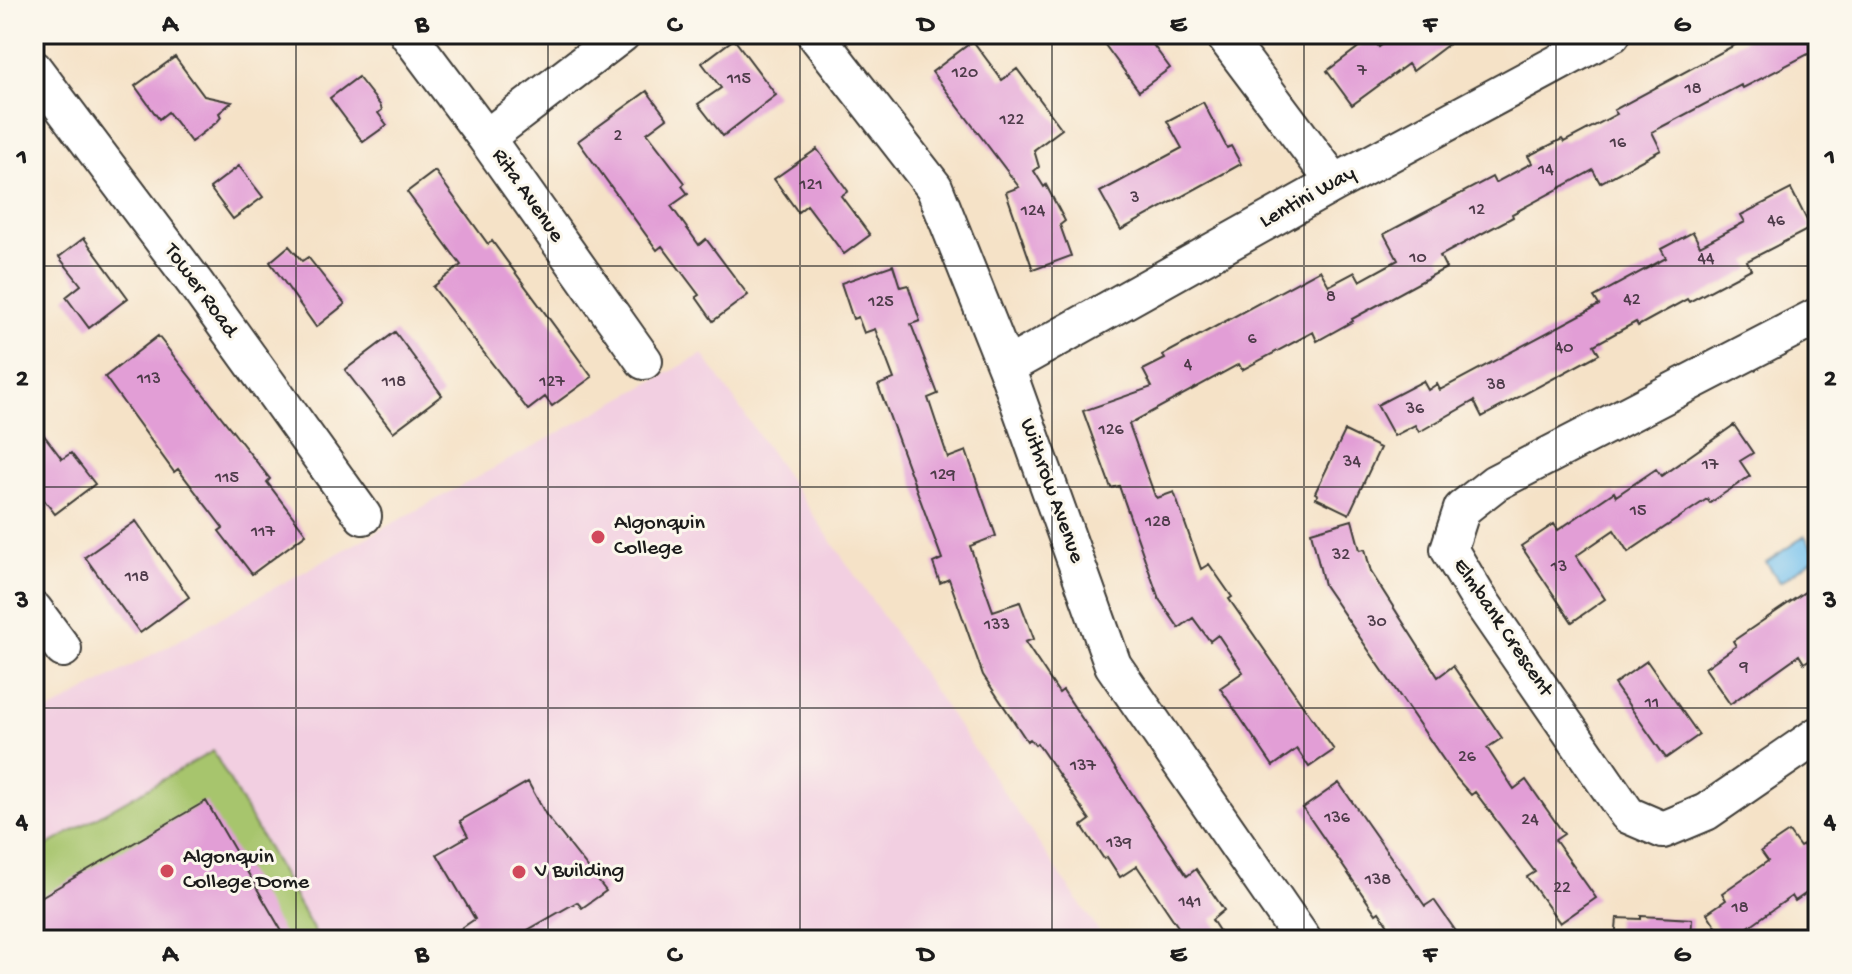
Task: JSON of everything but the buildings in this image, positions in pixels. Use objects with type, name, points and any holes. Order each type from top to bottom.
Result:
[{"type":"street","name":"Rita Avenue","points":[[408,34],[644,361]]},
{"type":"street","points":[[486,138],[622,34]]},
{"type":"street","name":"Withrow Avenue","points":[[815,34],[934,187],[1006,367],[1113,665],[1303,940]]},
{"type":"street","points":[[1223,34],[1335,183]]},
{"type":"street","name":"Lentini Way","points":[[1006,367],[1335,183],[1612,34]]},
{"type":"street","name":"Tower Road","points":[[34,69],[195,283],[363,516]]},
{"type":"street","name":"Elmbank Crescent","points":[[1818,316],[1495,483],[1462,509],[1449,549],[1477,596],[1628,815],[1663,830],[1706,812],[1818,735]]},
{"type":"street","points":[[34,610],[63,649]]},
{"type":"shaded area","name":"Algonquin College","points":[[703,354],[1105,940],[34,940],[34,719]]},
{"type":"green space","name":"Algonquin College Dome","points":[[213,751],[319,940],[34,940],[34,853]]},
{"type":"water","points":[[1805,536],[1818,556],[1780,582],[1766,562]]},
{"type":"place","name":"Algonquin College","points":[[598,537]]},
{"type":"place","name":"Algonquin College Dome","points":[[167,871]]},
{"type":"place","name":"V Building","points":[[519,872]]}]
